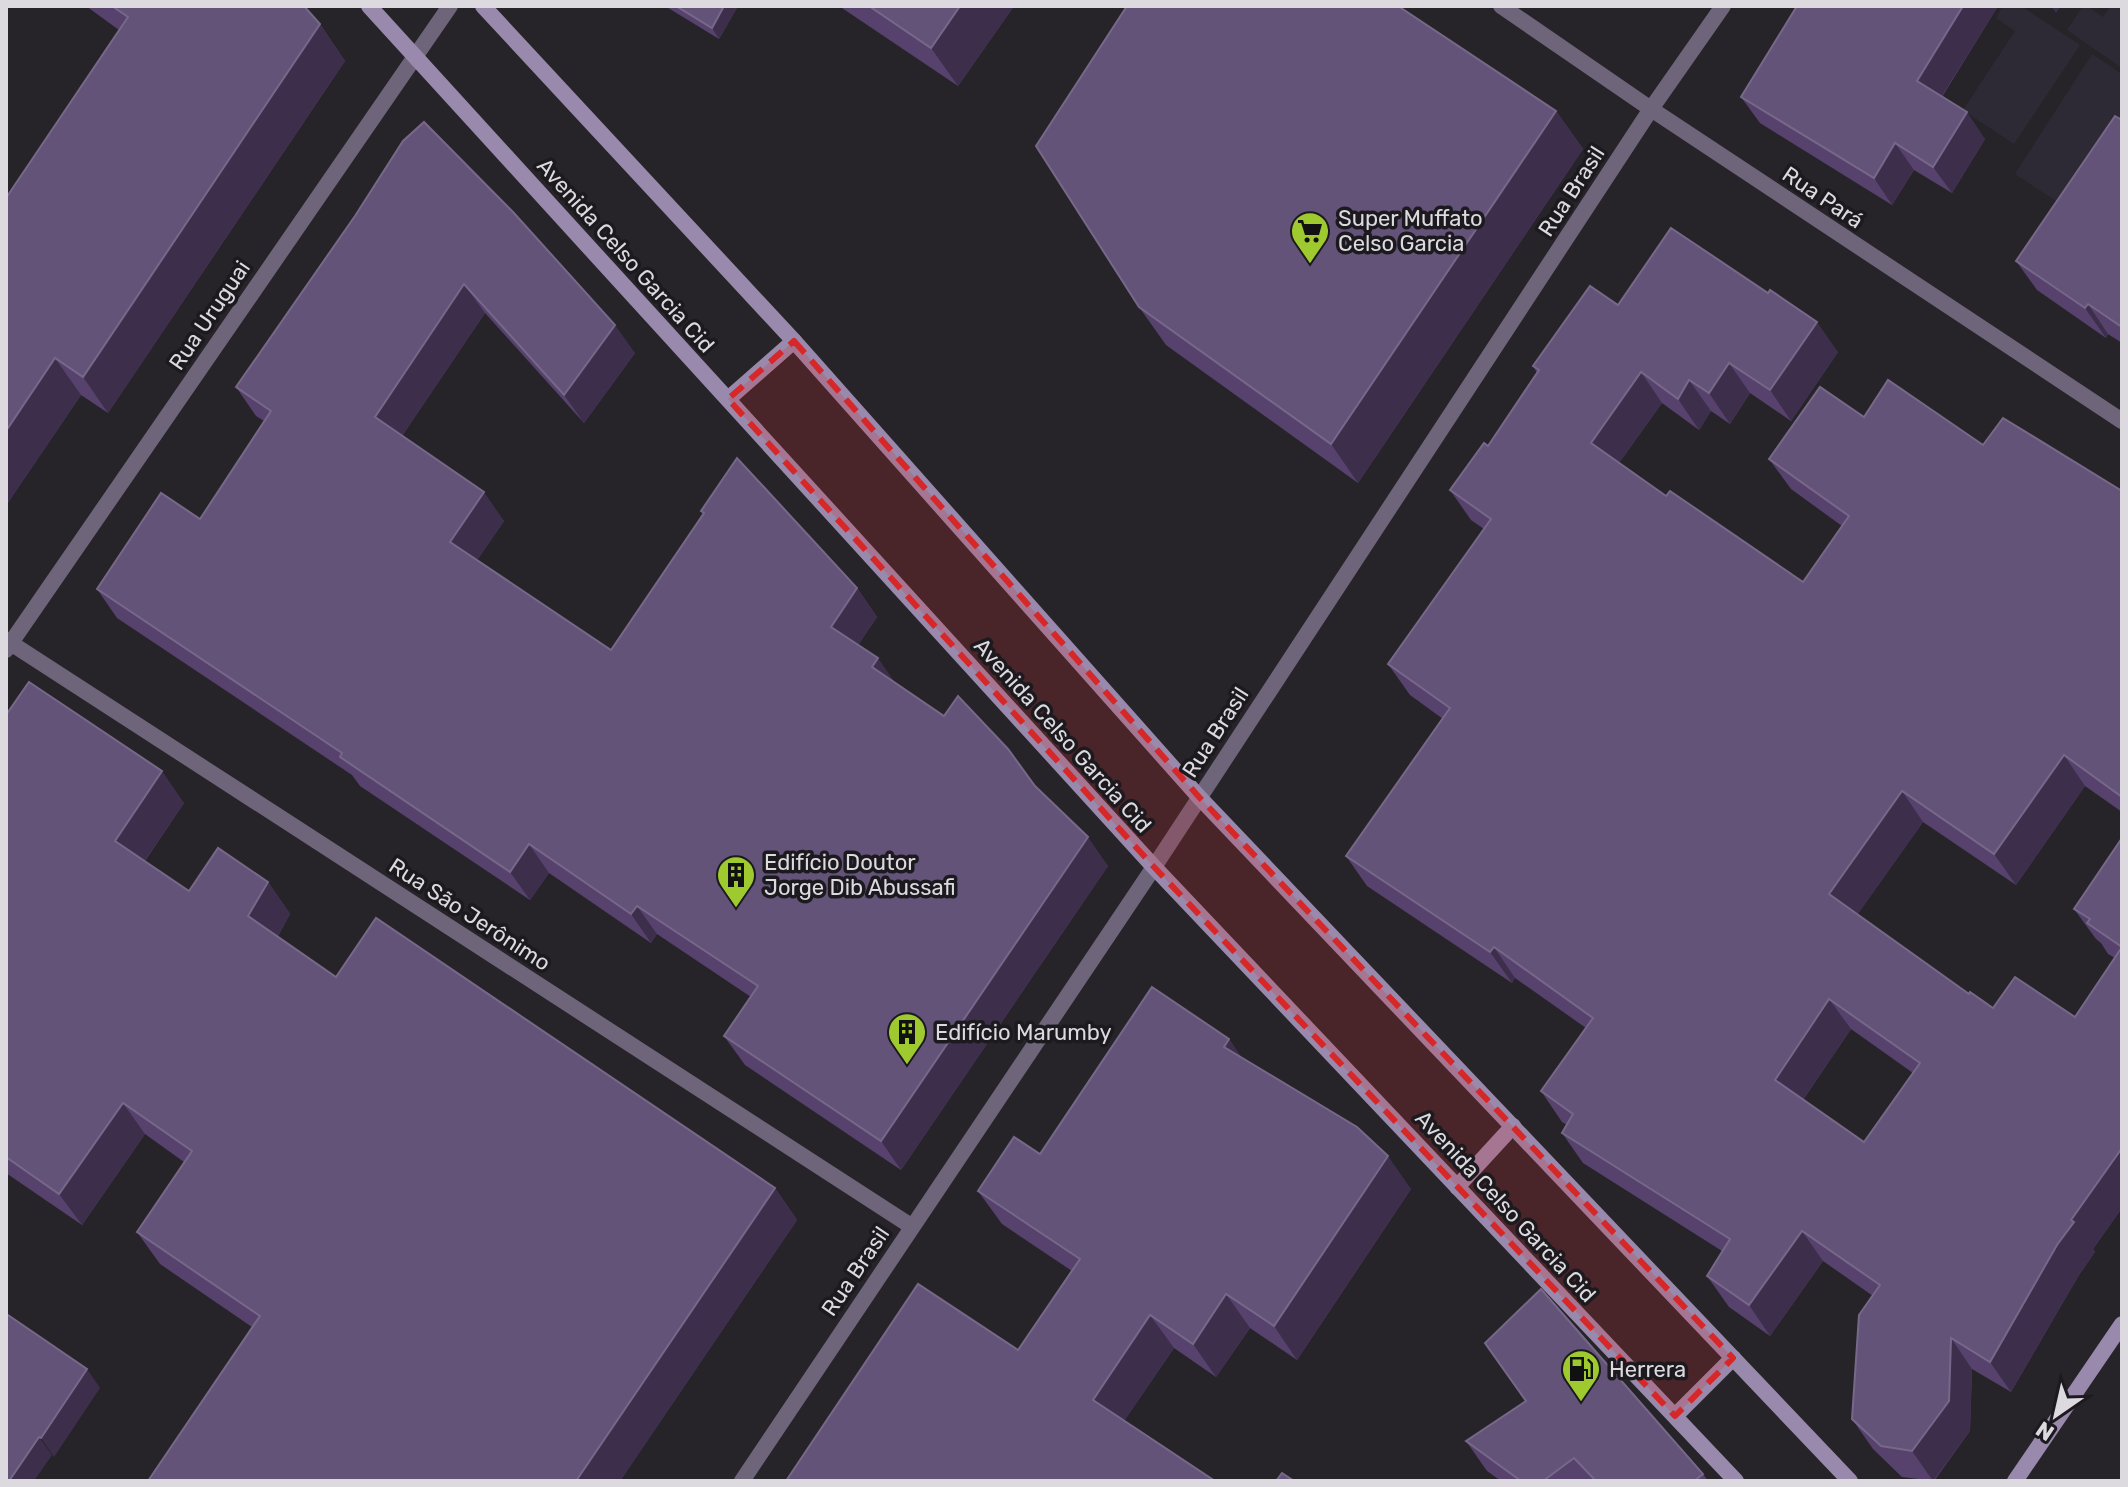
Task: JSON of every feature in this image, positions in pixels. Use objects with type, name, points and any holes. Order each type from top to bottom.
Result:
[{"type":"main road","name":"Avenida Celso Garcia Cid","points":[[369,6],[1154,867],[1736,1481]]},
{"type":"main road","points":[[483,6],[794,341],[1199,797],[1850,1481]]},
{"type":"main road","points":[[728,399],[794,341]]},
{"type":"main road","points":[[1457,1187],[1513,1126]]},
{"type":"main road","points":[[2015,1481],[2122,1324]]},
{"type":"main road","points":[[1675,1416],[1733,1358]]},
{"type":"street","name":"Rua Uruguai","points":[[7,644],[450,6]]},
{"type":"street","name":"Rua Pará","points":[[1501,6],[2122,421]]},
{"type":"street","name":"Rua Brasil","points":[[742,1481],[1154,867],[1651,109],[1723,6]]},
{"type":"street","name":"Rua São Jerônimo","points":[[7,644],[911,1226]]},
{"type":"highlighted area","points":[[794,341],[1199,797],[1733,1358],[1675,1416],[1154,867],[728,399]]},
{"type":"shaded area","points":[[2003,6],[2021,6],[2080,45],[2014,144],[1963,110],[2015,31],[1996,18]]},
{"type":"shaded area","points":[[2083,6],[2103,17],[2111,6],[2122,6],[2122,68],[2067,30]]},
{"type":"shaded area","points":[[2092,54],[2122,74],[2122,151],[2079,216],[2015,174]]},
{"type":"building","points":[[112,6],[304,6],[320,24],[83,377],[55,358],[6,431],[6,198],[128,17]]},
{"type":"building","points":[[676,6],[724,6],[712,28]]},
{"type":"building","points":[[869,6],[960,6],[931,48]]},
{"type":"building","name":"Super Muffato Celso Garcia","points":[[1127,6],[1398,6],[1556,111],[1331,444],[1139,307],[1036,146]]},
{"type":"building","points":[[1797,6],[1963,6],[1917,81],[1967,112],[1933,167],[1895,143],[1874,178],[1741,97]]},
{"type":"building","points":[[2115,116],[2122,120],[2122,327],[2088,304],[2085,308],[2016,261]]},
{"type":"building","points":[[424,122],[513,212],[615,325],[564,395],[464,284],[375,417],[484,492],[450,542],[611,650],[704,513],[701,511],[737,458],[857,588],[831,627],[878,658],[872,667],[944,716],[958,696],[1008,749],[1035,786],[1088,837],[881,1141],[724,1036],[758,986],[637,906],[631,914],[529,844],[510,872],[340,757],[342,753],[97,589],[161,493],[200,519],[271,411],[236,387],[355,216],[403,141]]},
{"type":"building","points":[[1671,228],[1817,322],[1770,390],[1729,363],[1709,393],[1689,380],[1678,399],[1641,372],[1591,443],[1666,496],[1670,491],[1803,582],[1849,516],[1769,459],[1820,387],[1864,417],[1888,380],[1983,445],[2003,418],[2122,491],[2122,797],[2064,755],[1994,854],[1902,791],[1829,894],[1993,1008],[2015,977],[2075,1017],[2122,947],[2122,1148],[2071,1220],[2074,1222],[2057,1245],[1990,1362],[1951,1338],[1949,1401],[1912,1451],[1881,1446],[1852,1419],[1859,1315],[1880,1285],[1802,1231],[1749,1305],[1707,1276],[1730,1239],[1562,1133],[1573,1114],[1541,1091],[1593,1018],[1494,947],[1490,952],[1346,856],[1450,708],[1388,664],[1491,519],[1450,490],[1484,443],[1488,446],[1539,370],[1533,366],[1590,286],[1618,305]],"holes":[[[1829,999],[1920,1063],[1864,1142],[1775,1080]]]},
{"type":"building","points":[[29,682],[162,771],[115,841],[189,891],[218,848],[268,882],[248,916],[336,977],[376,918],[775,1188],[576,1481],[148,1481],[260,1316],[137,1232],[192,1151],[123,1103],[59,1194],[6,1157],[6,715]]},
{"type":"building","points":[[2122,838],[2122,947],[2087,923],[2090,919],[2074,909]]},
{"type":"building","points":[[1152,987],[1229,1039],[1224,1047],[1357,1127],[1388,1156],[1274,1326],[1226,1294],[1193,1344],[1150,1315],[1093,1400],[1215,1481],[786,1481],[918,1284],[1018,1350],[1080,1259],[978,1191],[1014,1137],[1040,1154]]},
{"type":"building","name":"Herrera","points":[[1541,1289],[1703,1474],[1694,1481],[1596,1481],[1574,1458],[1543,1481],[1521,1481],[1466,1441],[1526,1401],[1485,1343]]},
{"type":"building","points":[[8,1315],[87,1369],[41,1438],[6,1481],[6,1318]]},
{"type":"building","points":[[1282,1473],[1294,1481],[1276,1481]]},
{"type":"place","name":"Super Muffato Celso Garcia","points":[[1310,265]]},
{"type":"place","name":"Edifício Doutor Jorge Dib Abussafi","points":[[736,909]]},
{"type":"place","name":"Edifício Marumby","points":[[907,1066]]},
{"type":"place","name":"Herrera","points":[[1581,1403]]}]
